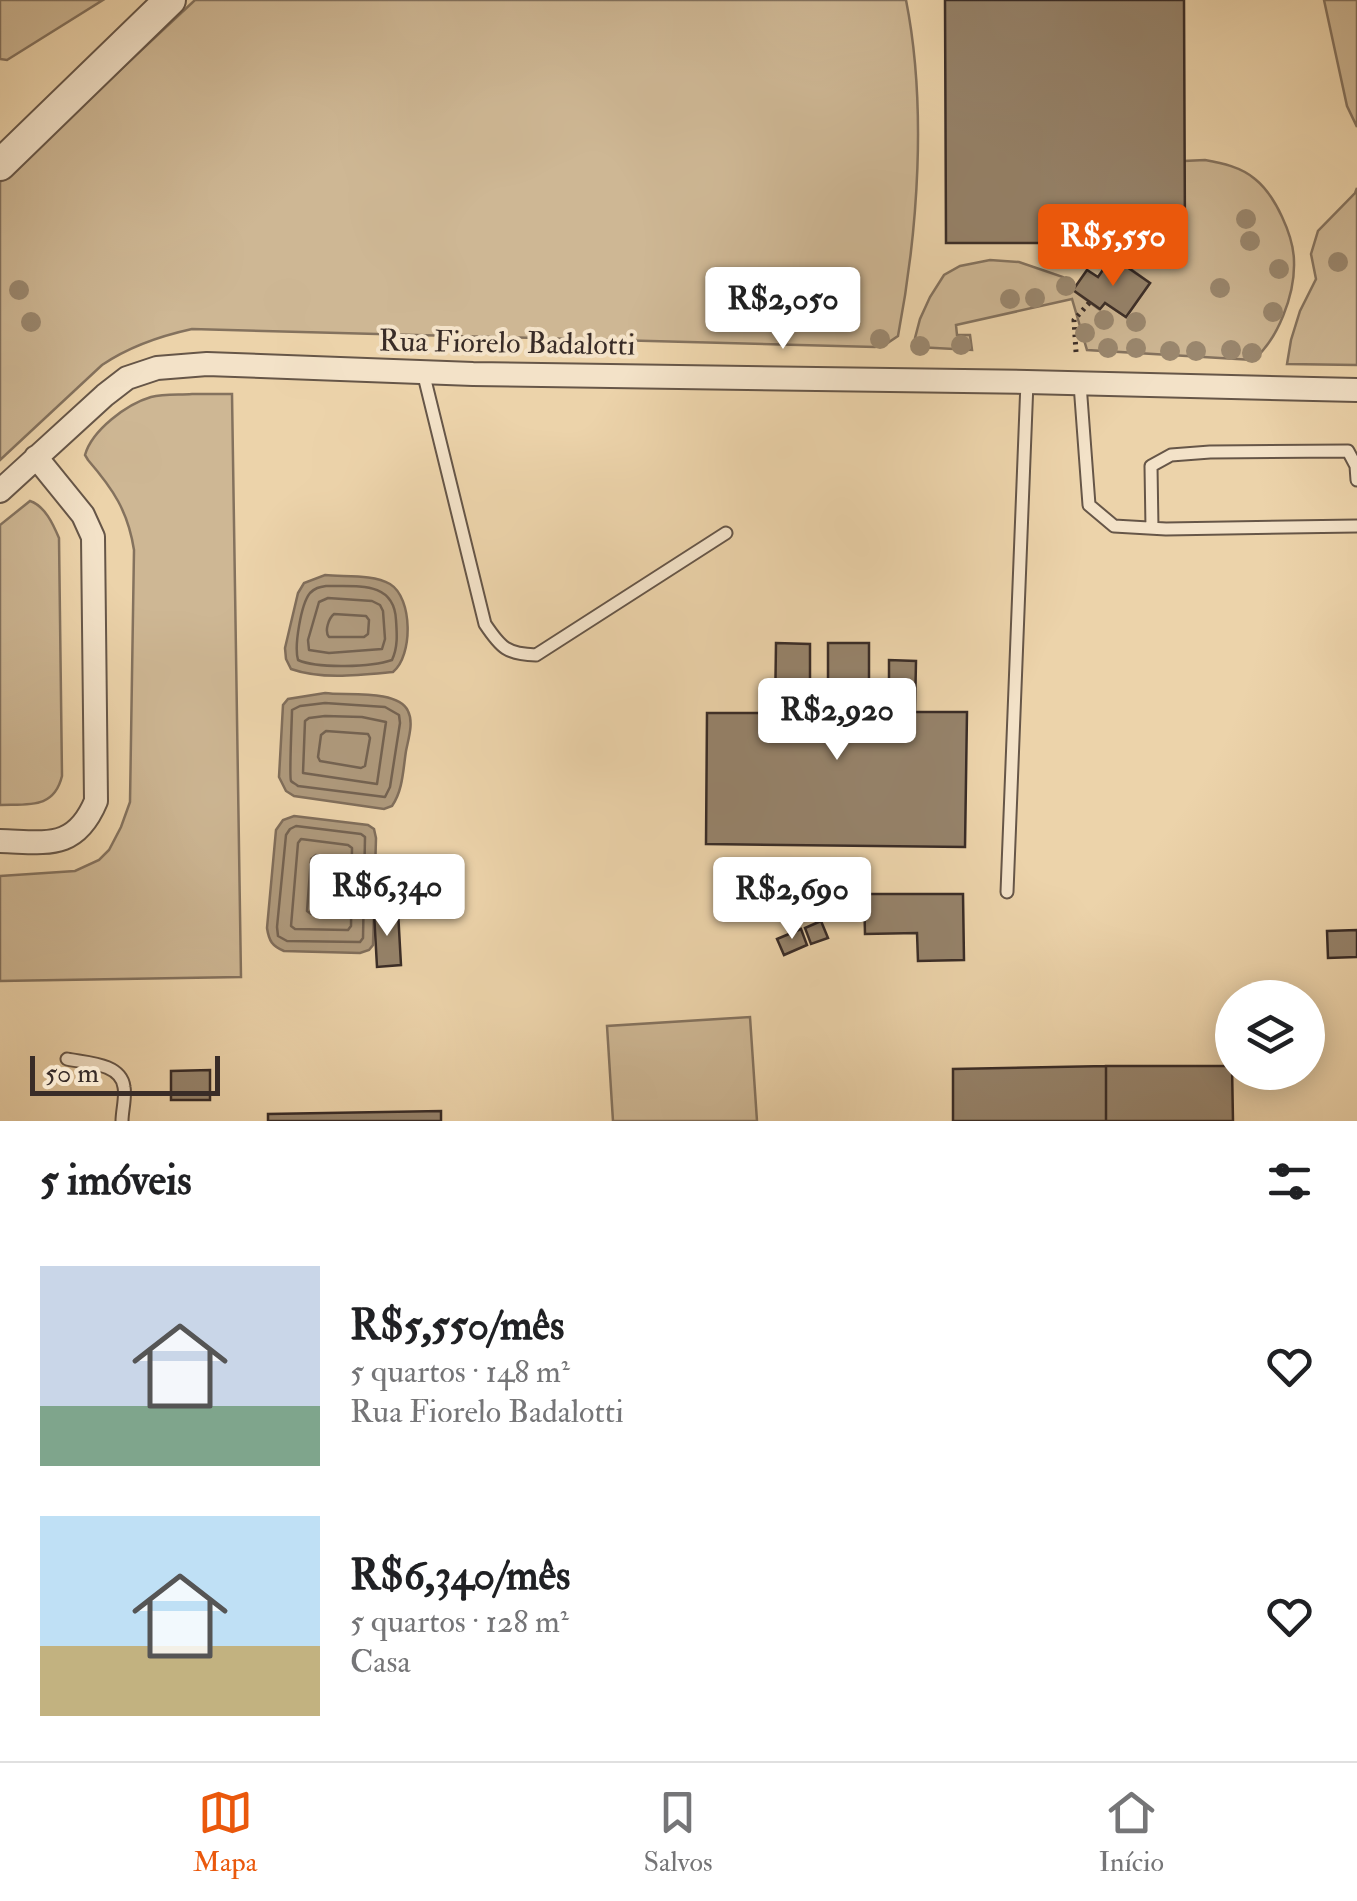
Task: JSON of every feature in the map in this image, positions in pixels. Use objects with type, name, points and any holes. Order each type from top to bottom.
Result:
[{"type":"street","points":[[0,165],[170,0]]},
{"type":"street","name":"Rua Fiorelo Badalotti","points":[[0,490],[127,378],[158,368],[207,364],[423,372],[1357,390]]},
{"type":"street","points":[[0,841],[64,839],[78,831],[96,801],[93,536],[84,515],[36,457]]},
{"type":"lane","points":[[423,372],[485,624],[499,644],[515,654],[536,655],[726,534]]},
{"type":"lane","points":[[1006,892],[1026,382]]},
{"type":"lane","points":[[1080,384],[1089,505],[1114,526],[1357,526]]},
{"type":"lane","points":[[1152,528],[1151,466],[1171,455],[1348,451],[1356,466],[1357,480]]},
{"type":"lane","points":[[67,1059],[109,1067],[118,1074],[124,1084],[122,1121]]},
{"type":"path","points":[[1076,352],[1074,320],[1090,302]]},
{"type":"shaded area","points":[[0,0],[103,0],[7,60],[0,59]]},
{"type":"shaded area","points":[[195,0],[906,0],[916,82],[917,168],[911,254],[898,336],[875,347],[192,329],[146,342],[102,365],[0,460],[0,182]]},
{"type":"shaded area","points":[[1324,0],[1357,0],[1357,127],[1347,106]]},
{"type":"shaded area","points":[[1184,161],[1225,164],[1255,179],[1276,205],[1291,240],[1294,275],[1288,302],[1270,341],[1253,360],[1087,350],[1072,299],[956,325],[957,335],[970,335],[972,350],[917,347],[920,319],[944,275],[960,266],[990,260],[1019,262],[1063,277],[1073,290],[1099,309],[1105,303],[1126,317],[1150,283],[1125,265],[1119,272],[1107,264],[1121,243],[1185,243]]},
{"type":"shaded area","points":[[1357,188],[1357,365],[1287,364],[1300,311],[1316,279],[1311,254],[1318,231]]},
{"type":"shaded area","points":[[232,394],[241,977],[0,981],[0,876],[75,871],[99,860],[109,850],[130,802],[134,550],[118,501],[85,455],[95,436],[112,419],[142,400]]},
{"type":"shaded area","points":[[30,501],[44,511],[59,538],[62,776],[47,799],[0,805],[0,525]]},
{"type":"shaded area","points":[[750,1017],[757,1121],[613,1121],[607,1026]]},
{"type":"water","points":[[325,575],[375,579],[398,591],[408,627],[404,653],[393,672],[328,676],[291,669],[285,648],[298,593],[304,583]]},
{"type":"water","points":[[325,693],[383,696],[394,699],[408,711],[411,726],[402,780],[392,806],[384,809],[294,796],[286,791],[279,777],[283,705],[288,699]]},
{"type":"water","points":[[294,816],[374,829],[373,945],[369,950],[284,951],[270,940],[267,928],[276,830],[283,820]]},
{"type":"building","points":[[945,0],[1184,0],[1185,243],[946,243]]},
{"type":"building","points":[[1107,264],[1119,272],[1124,265],[1150,283],[1126,317],[1105,303],[1100,309],[1073,290],[1087,270],[1098,277]]},
{"type":"building","points":[[776,643],[810,644],[810,713],[828,713],[828,643],[869,643],[869,713],[889,713],[889,660],[916,661],[915,712],[967,712],[965,847],[706,844],[707,713],[775,713]]},
{"type":"building","points":[[864,894],[963,894],[964,960],[918,961],[917,933],[865,934]]},
{"type":"building","points":[[398,911],[401,965],[377,967],[374,912]]},
{"type":"building","points":[[821,921],[828,938],[811,944],[805,928]]},
{"type":"building","points":[[801,929],[807,945],[784,955],[777,939]]},
{"type":"building","points":[[1357,930],[1357,957],[1328,958],[1327,931]]},
{"type":"building","points":[[1106,1066],[1106,1121],[953,1121],[953,1069]]},
{"type":"building","points":[[1106,1066],[1215,1066],[1215,1090],[1232,1090],[1233,1121],[1106,1121]]},
{"type":"building","points":[[210,1070],[210,1100],[171,1100],[171,1071]]},
{"type":"building","points":[[441,1111],[441,1121],[268,1121],[268,1114]]}]
